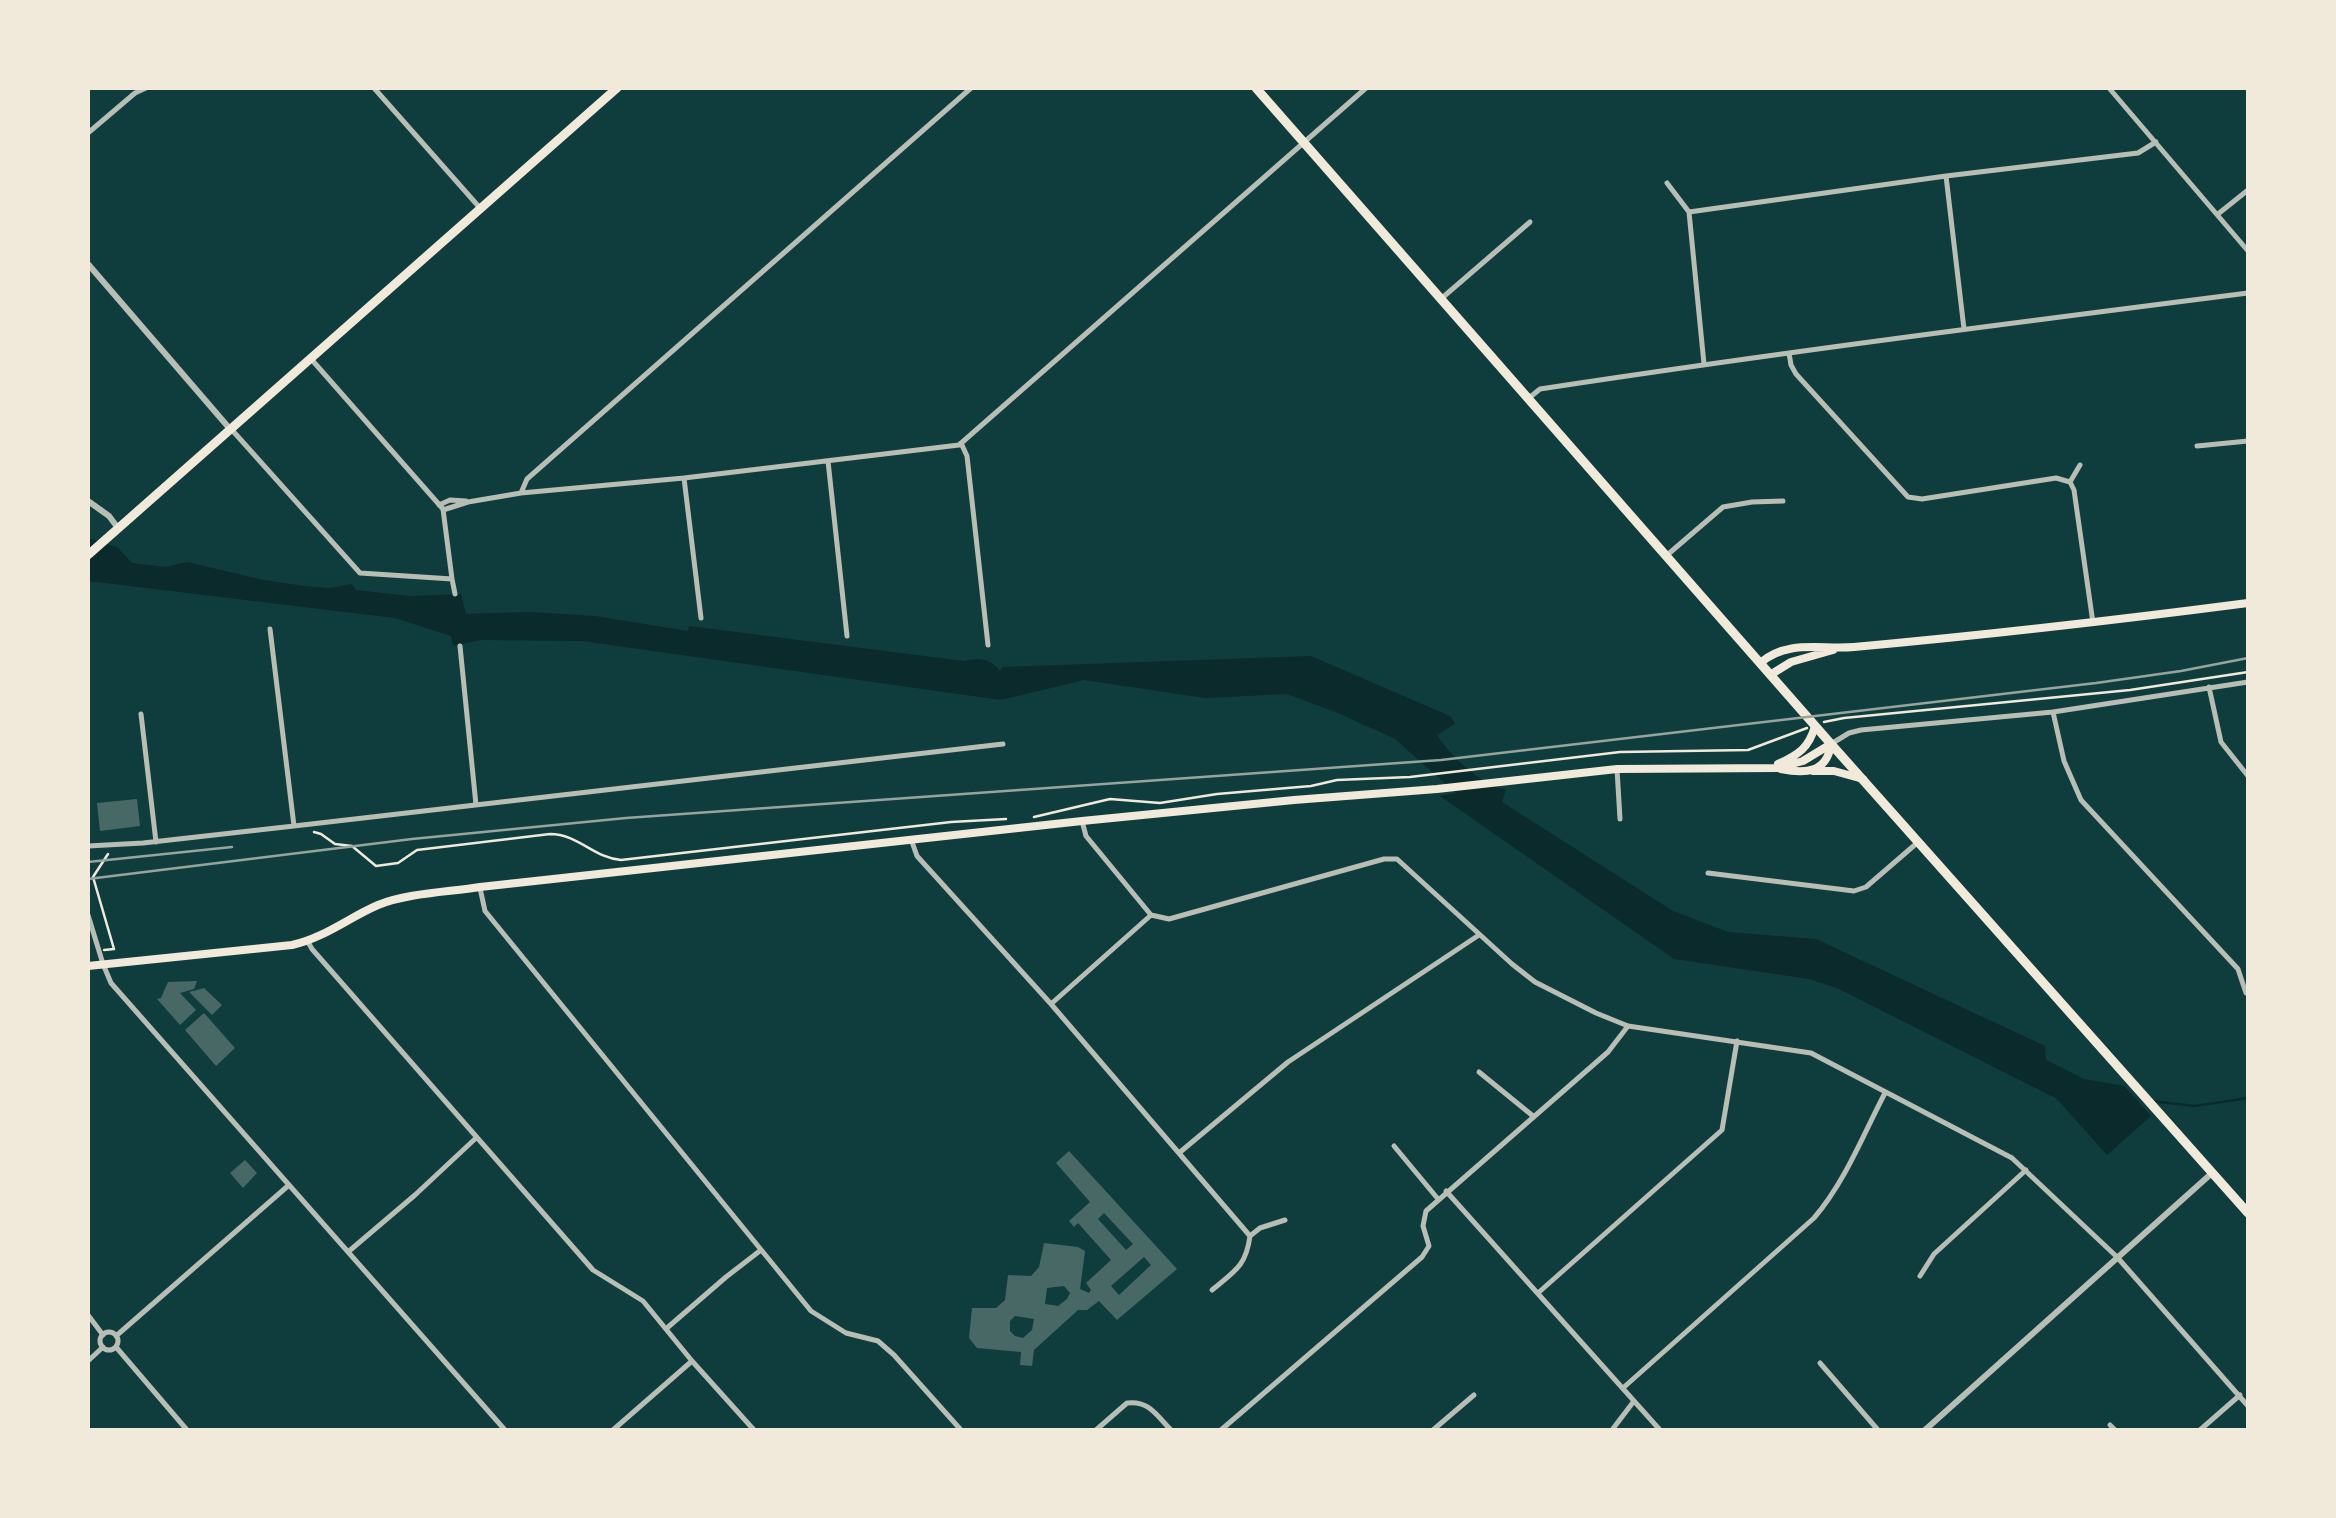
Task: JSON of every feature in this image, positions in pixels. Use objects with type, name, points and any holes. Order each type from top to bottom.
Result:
[{"type":"main road","points":[[88,555],[617,88]]},
{"type":"main road","points":[[1256,88],[2248,1214]]},
{"type":"main road","points":[[1760,663],[1786,649],[1837,648],[2093,623],[2248,603]]},
{"type":"main road","points":[[1770,675],[1788,663],[1837,648]]},
{"type":"main road","points":[[1773,768],[1801,753],[1815,726]]},
{"type":"main road","points":[[1773,768],[1803,761],[1832,744]]},
{"type":"main road","points":[[1804,771],[1825,762],[1832,744]]},
{"type":"main road","points":[[88,966],[308,942],[392,900],[911,839],[1616,769],[1773,768],[1833,771],[1863,779]]},
{"type":"street","points":[[88,133],[135,92],[146,88]]},
{"type":"street","points":[[374,88],[480,208]]},
{"type":"street","points":[[521,493],[527,479],[971,88]]},
{"type":"street","points":[[441,507],[450,500],[468,502],[521,493],[828,462],[961,443],[1366,88]]},
{"type":"street","points":[[2109,88],[2248,251]]},
{"type":"street","points":[[1689,212],[2138,154],[2156,142]]},
{"type":"street","points":[[1946,176],[1964,328]]},
{"type":"street","points":[[1667,183],[1689,212],[1704,364]]},
{"type":"street","points":[[2218,214],[2248,190]]},
{"type":"street","points":[[1441,299],[1530,222]]},
{"type":"street","points":[[88,264],[359,572],[452,579]]},
{"type":"street","points":[[1529,398],[1540,389],[1704,364],[2248,293]]},
{"type":"street","points":[[1789,352],[1796,374],[1908,497],[1922,499],[2056,478],[2070,482],[2093,623]]},
{"type":"street","points":[[310,358],[441,507],[455,594]]},
{"type":"street","points":[[2197,446],[2248,442]]},
{"type":"street","points":[[961,443],[967,456],[988,645]]},
{"type":"street","points":[[828,462],[847,636]]},
{"type":"street","points":[[2070,482],[2080,465]]},
{"type":"street","points":[[684,478],[701,618]]},
{"type":"street","points":[[88,501],[118,528]]},
{"type":"street","points":[[1666,556],[1723,507],[1783,501]]},
{"type":"street","points":[[270,629],[294,826]]},
{"type":"street","points":[[460,646],[476,805]]},
{"type":"street","points":[[1832,744],[1861,730],[2053,712],[2248,682]]},
{"type":"street","points":[[2209,687],[2221,742],[2248,776]]},
{"type":"street","points":[[2053,712],[2064,761],[2082,800],[2238,969],[2246,993]]},
{"type":"street","points":[[141,714],[156,842]]},
{"type":"street","points":[[88,846],[156,842],[1003,744]]},
{"type":"street","points":[[1616,769],[1620,819]]},
{"type":"street","points":[[1082,821],[1086,836],[1151,915],[1169,919],[1384,859],[1397,859],[1535,982],[1596,1013],[1628,1026],[1810,1053],[2012,1158],[2117,1257],[2248,1406]]},
{"type":"street","points":[[911,839],[917,856],[1051,1004],[1250,1236]]},
{"type":"street","points":[[1708,872],[1854,891],[1866,887],[1919,842]]},
{"type":"street","points":[[480,888],[485,911],[810,1311],[846,1333],[878,1341],[961,1430]]},
{"type":"street","points":[[88,915],[112,984],[506,1430]]},
{"type":"street","points":[[1051,1004],[1151,915]]},
{"type":"street","points":[[1179,1153],[1288,1062],[1478,935]]},
{"type":"street","points":[[308,942],[592,1270],[636,1295],[754,1430]]},
{"type":"street","points":[[1222,1430],[1422,1257],[1429,1246],[1424,1226],[1426,1211],[1608,1052],[1628,1026]]},
{"type":"street","points":[[1538,1292],[1722,1130],[1737,1041]]},
{"type":"street","points":[[1479,1072],[1533,1116]]},
{"type":"street","points":[[1623,1388],[1814,1218],[1828,1202],[1885,1093]]},
{"type":"street","points":[[348,1252],[476,1138]]},
{"type":"street","points":[[1394,1146],[1438,1199]]},
{"type":"street","points":[[1920,1276],[1934,1254],[2026,1170]]},
{"type":"street","points":[[1925,1430],[2212,1173]]},
{"type":"street","points":[[116,1336],[289,1185]]},
{"type":"street","points":[[1446,1192],[1660,1430]]},
{"type":"street","points":[[1212,1290],[1247,1256],[1250,1236],[1260,1228],[1285,1220]]},
{"type":"street","points":[[667,1328],[762,1250]]},
{"type":"street","points":[[88,1315],[103,1335]]},
{"type":"street","points":[[109,1332],[116,1336],[116,1347],[104,1347],[103,1335],[109,1332]]},
{"type":"street","points":[[88,1361],[104,1347]]},
{"type":"street","points":[[116,1347],[187,1430]]},
{"type":"street","points":[[613,1430],[692,1361]]},
{"type":"street","points":[[1820,1363],[1878,1430]]},
{"type":"street","points":[[2200,1430],[2240,1394]]},
{"type":"street","points":[[1433,1430],[1474,1395]]},
{"type":"street","points":[[1612,1430],[1634,1400]]},
{"type":"street","points":[[1096,1430],[1127,1403],[1134,1402],[1147,1404],[1170,1430]]},
{"type":"path","points":[[1029,818],[1110,799],[1160,803],[1336,780],[1486,768]]},
{"type":"path","points":[[314,832],[335,844],[352,846],[376,866],[398,862],[417,850],[550,834],[566,835],[606,858],[621,860],[951,822],[1010,819]]},
{"type":"path","points":[[99,950],[114,949],[93,877],[109,853]]},
{"type":"water","points":[[88,538],[117,547],[132,563],[166,567],[187,562],[264,580],[330,588],[352,584],[356,590],[410,596],[461,594],[466,614],[528,612],[595,616],[688,631],[689,626],[964,661],[984,660],[1000,671],[1003,667],[1311,656],[1450,716],[1455,724],[1437,735],[1477,776],[1506,789],[1502,802],[1673,911],[1728,932],[1816,939],[2045,1046],[2046,1060],[2084,1079],[2124,1086],[2151,1116],[2107,1155],[2057,1099],[1837,988],[1809,979],[1674,959],[1440,796],[1456,793],[1395,739],[1287,694],[1205,698],[1084,680],[1001,700],[582,641],[480,640],[453,646],[451,636],[395,618],[88,581]]},
{"type":"building","points":[[137,799],[140,826],[100,831],[97,803]]},
{"type":"building","points":[[197,981],[194,989],[180,993],[196,1010],[180,1025],[157,999],[168,982]]},
{"type":"building","points":[[204,988],[222,1005],[212,1015],[189,992]]},
{"type":"building","points":[[204,1013],[235,1048],[216,1066],[185,1030]]},
{"type":"building","points":[[1069,1151],[1177,1269],[1117,1320],[1099,1301],[1087,1310],[1078,1310],[1034,1350],[1032,1366],[1020,1365],[1021,1352],[977,1348],[969,1338],[972,1308],[996,1308],[1005,1300],[1008,1275],[1031,1276],[1039,1267],[1044,1243],[1085,1251],[1080,1289],[1089,1293],[1086,1283],[1111,1260],[1078,1223],[1074,1227],[1069,1221],[1090,1202],[1056,1163]],"holes":[[[1104,1213],[1133,1244],[1126,1250],[1098,1219]],[[1144,1257],[1151,1265],[1119,1295],[1111,1286]],[[1064,1286],[1070,1293],[1058,1306],[1045,1304],[1047,1288]],[[1015,1316],[1034,1319],[1032,1330],[1023,1338],[1010,1331],[1010,1321]]]},
{"type":"building","points":[[245,1160],[257,1173],[243,1188],[230,1173]]},
{"type":"waterway","points":[[2151,1101],[2195,1106],[2248,1098]]},
{"type":"railway","points":[[88,879],[412,839],[626,818],[1441,760],[2096,683],[2248,658]]},
{"type":"railway","points":[[88,862],[232,847]]}]
